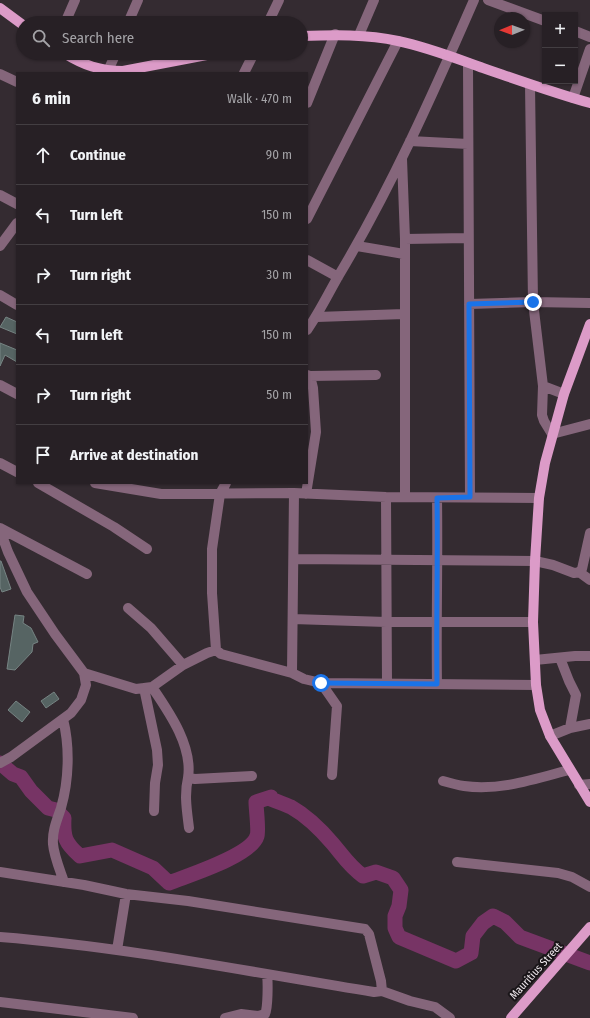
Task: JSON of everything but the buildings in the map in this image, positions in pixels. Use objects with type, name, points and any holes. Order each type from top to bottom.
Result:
[{"type":"main road","points":[[0,8],[16,20]]},
{"type":"main road","points":[[308,36],[336,34],[359,35],[398,41],[450,56],[530,85],[590,103]]},
{"type":"main road","points":[[75,60],[108,72],[123,71],[181,60]]},
{"type":"main road","points":[[590,324],[564,394],[552,434],[538,498],[533,622],[536,685],[540,710],[550,736],[569,770],[590,802]]},
{"type":"main road","name":"Mauritius Street","points":[[511,1018],[584,940],[590,928]]},
{"type":"main road","name":"Mauritius Street","points":[[518,1018],[556,970]]},
{"type":"street","points":[[68,16],[75,0]]},
{"type":"street","points":[[131,16],[138,0]]},
{"type":"street","points":[[271,16],[279,0]]},
{"type":"street","points":[[359,35],[374,0]]},
{"type":"street","points":[[308,329],[357,246],[402,157],[450,56],[474,0]]},
{"type":"street","points":[[488,0],[542,20]]},
{"type":"street","points":[[578,33],[590,37]]},
{"type":"street","points":[[308,101],[336,34]]},
{"type":"street","points":[[308,217],[398,41]]},
{"type":"street","points":[[573,98],[590,48]]},
{"type":"street","points":[[108,72],[113,60]]},
{"type":"street","points":[[244,72],[250,60]]},
{"type":"street","points":[[468,63],[470,497]]},
{"type":"street","points":[[0,74],[16,82]]},
{"type":"street","points":[[530,85],[533,302],[543,386],[542,415],[552,434],[590,424]]},
{"type":"street","points":[[410,141],[468,144]]},
{"type":"street","points":[[402,157],[405,239],[405,497]]},
{"type":"street","points":[[0,195],[16,203]]},
{"type":"street","points":[[0,246],[16,224]]},
{"type":"street","points":[[405,239],[468,238]]},
{"type":"street","points":[[357,246],[404,254]]},
{"type":"street","points":[[308,261],[338,277]]},
{"type":"street","points":[[0,295],[16,304]]},
{"type":"street","points":[[469,304],[533,302],[590,303]]},
{"type":"street","points":[[316,317],[404,314]]},
{"type":"street","points":[[308,482],[316,432],[313,388],[308,375],[376,375]]},
{"type":"street","points":[[0,385],[16,393]]},
{"type":"street","points":[[543,386],[564,394]]},
{"type":"street","points":[[0,463],[16,471]]},
{"type":"street","points":[[106,484],[141,487],[161,494],[294,493],[386,497],[538,498]]},
{"type":"street","points":[[225,484],[220,494],[212,549],[212,593],[216,650],[221,654],[292,673],[304,679],[321,683],[536,685]]},
{"type":"street","points":[[306,494],[308,484]]},
{"type":"street","points":[[51,486],[147,549]]},
{"type":"street","points":[[292,673],[294,493]]},
{"type":"street","points":[[386,497],[387,684]]},
{"type":"street","points":[[437,498],[437,684]]},
{"type":"street","points":[[0,529],[87,574]]},
{"type":"street","points":[[0,529],[8,552],[27,592],[55,634],[84,673],[86,685],[81,700],[71,713],[11,757],[0,763]]},
{"type":"street","points":[[579,572],[582,568],[590,533]]},
{"type":"street","points":[[294,559],[387,561],[535,561],[574,573],[579,572],[590,580]]},
{"type":"street","points":[[128,608],[151,628],[183,665]]},
{"type":"street","points":[[293,619],[386,622],[533,622]]},
{"type":"street","points":[[84,673],[136,689],[148,687],[183,665],[216,650]]},
{"type":"street","points":[[536,660],[590,656]]},
{"type":"street","points":[[560,658],[576,695],[570,728]]},
{"type":"street","points":[[321,683],[337,706],[332,774]]},
{"type":"street","points":[[148,687],[174,719],[188,757],[189,770],[186,786],[186,805],[189,828]]},
{"type":"street","points":[[148,687],[158,766],[155,783],[154,811]]},
{"type":"street","points":[[64,719],[67,744],[67,773],[61,808],[56,819],[53,833],[53,844],[64,882]]},
{"type":"street","points":[[550,736],[570,728],[590,724]]},
{"type":"street","points":[[443,781],[464,786],[504,785],[569,770]]},
{"type":"street","points":[[188,778],[252,776]]},
{"type":"street","points":[[579,785],[590,784]]},
{"type":"street","points":[[456,862],[558,873],[572,877],[590,887]]},
{"type":"street","points":[[0,872],[126,894],[188,901],[365,929],[369,934],[381,981],[382,991]]},
{"type":"street","points":[[117,950],[126,894]]},
{"type":"street","points":[[0,937],[117,950],[210,964],[267,975],[378,992],[382,991],[410,1001],[435,1007],[450,1018]]},
{"type":"street","points":[[225,1018],[241,1014],[258,1016],[265,1014],[267,1010],[269,986],[267,975]]},
{"type":"street","points":[[0,1002],[69,1014],[133,1018]]},
{"type":"waterway","points":[[0,763],[13,774],[21,777],[31,791],[48,808],[56,810],[64,818],[66,839],[71,847],[80,856],[112,850],[153,868],[169,883],[204,870],[244,851],[252,843],[258,833],[256,802],[271,797],[271,799],[291,807],[308,819],[329,839],[358,873],[363,876],[376,872],[393,878],[401,890],[399,906],[395,916],[395,928],[399,937],[456,961],[471,953],[473,936],[483,923],[493,916],[505,922],[520,937],[590,963]]},
{"type":"route","points":[[321,683],[437,684],[437,498],[470,497],[469,304],[533,302]]}]
